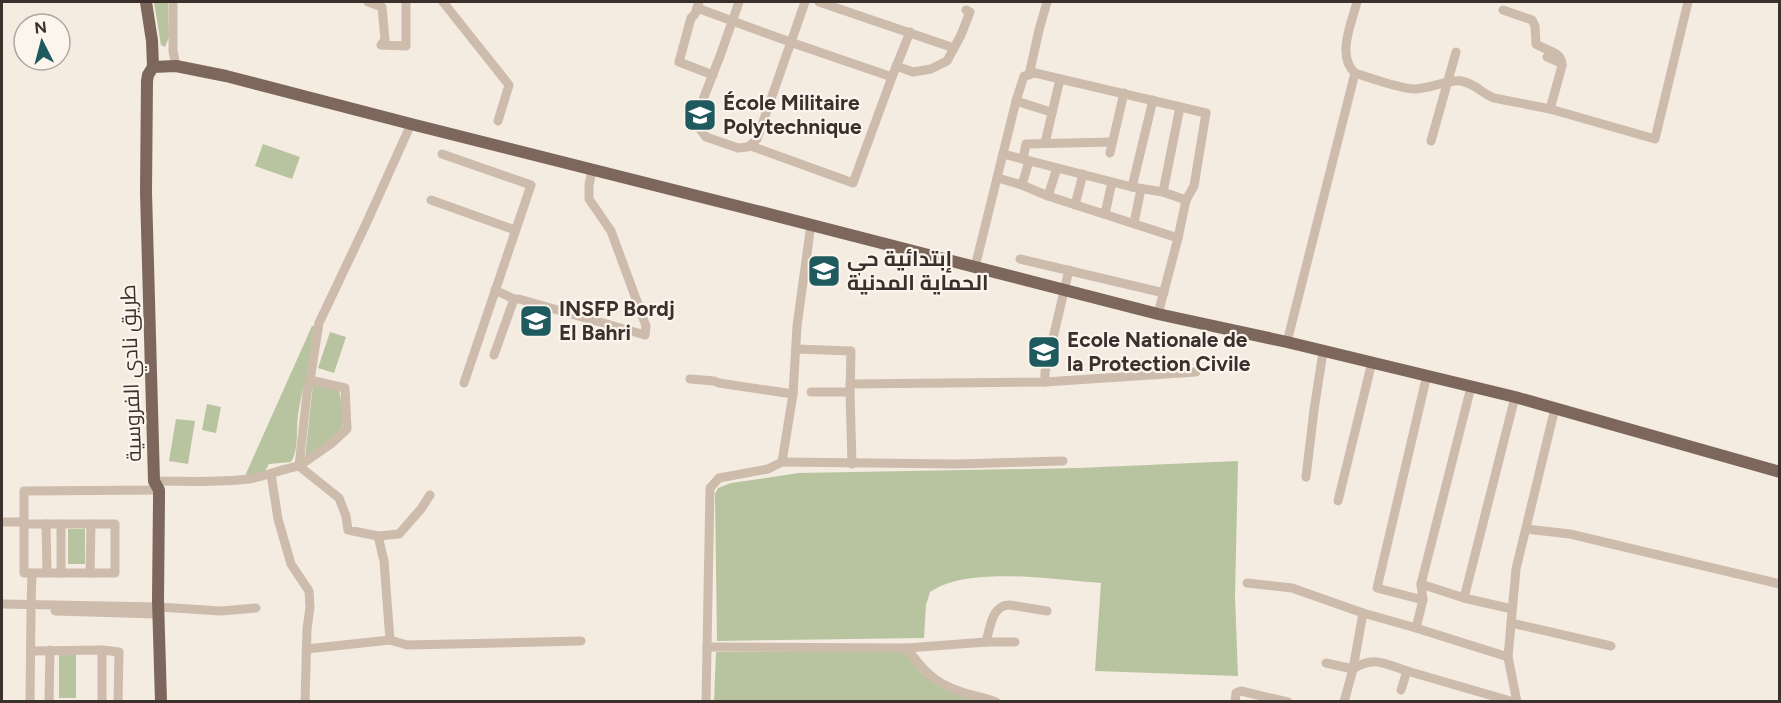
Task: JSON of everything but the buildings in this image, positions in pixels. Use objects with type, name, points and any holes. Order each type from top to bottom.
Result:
[{"type":"main road","name":"طريق نادي الفروسية","points":[[146,2],[153,41],[153,67],[147,81],[146,192],[161,702]]},
{"type":"main road","points":[[153,67],[176,66],[226,76],[1158,314],[1427,375],[1555,408],[1779,472]]},
{"type":"street","points":[[173,2],[173,51],[176,66]]},
{"type":"street","points":[[368,2],[382,7],[384,40],[381,45],[406,46],[406,2]]},
{"type":"street","points":[[443,2],[509,85],[498,121]]},
{"type":"street","points":[[739,2],[697,116],[702,133],[712,140],[738,148],[751,146],[758,137],[805,2]]},
{"type":"street","points":[[825,2],[856,15],[954,48]]},
{"type":"street","points":[[896,66],[913,72],[931,69],[947,61],[961,35],[968,11],[974,2]]},
{"type":"street","points":[[1029,75],[1047,2]]},
{"type":"street","points":[[1357,2],[1346,53],[1349,66],[1355,73],[1413,89],[1438,86],[1458,80],[1474,84],[1494,98],[1550,109],[1655,139],[1688,2]]},
{"type":"street","points":[[713,75],[677,62],[691,18],[698,5],[732,21],[892,77]]},
{"type":"street","points":[[1503,10],[1532,20],[1535,26],[1536,44],[1559,55],[1562,59],[1550,109]]},
{"type":"street","points":[[751,146],[854,183],[910,32]]},
{"type":"street","points":[[1431,141],[1456,52]]},
{"type":"street","points":[[1547,57],[1559,62],[1562,66]]},
{"type":"street","points":[[1287,342],[1355,73]]},
{"type":"street","points":[[975,267],[1024,76],[1035,74],[1060,79],[1206,113],[1194,186],[1186,200],[1158,314]]},
{"type":"street","points":[[1045,143],[1060,79]]},
{"type":"street","points":[[1110,153],[1124,93]]},
{"type":"street","points":[[1134,223],[1136,188],[1153,100]]},
{"type":"street","points":[[1016,101],[1052,112]]},
{"type":"street","points":[[1163,192],[1180,107]]},
{"type":"street","points":[[299,466],[307,393],[319,322],[411,124]]},
{"type":"street","points":[[1022,184],[1026,144],[1112,142]]},
{"type":"street","points":[[442,154],[531,185],[464,383]]},
{"type":"street","points":[[1003,154],[1136,188],[1163,192],[1186,200]]},
{"type":"street","points":[[1048,196],[1057,168]]},
{"type":"street","points":[[495,290],[514,299],[519,298],[645,335],[646,327],[611,231],[589,199],[592,170]]},
{"type":"street","points":[[1075,205],[1083,174]]},
{"type":"street","points":[[998,178],[1022,184],[1048,196],[1178,238]]},
{"type":"street","points":[[1105,214],[1112,182]]},
{"type":"street","points":[[431,200],[515,230]]},
{"type":"street","points":[[782,462],[793,394],[797,326],[811,224]]},
{"type":"street","points":[[1020,259],[1164,292]]},
{"type":"street","points":[[1045,381],[1045,372],[1069,270]]},
{"type":"street","points":[[494,355],[514,299]]},
{"type":"street","points":[[796,349],[851,351],[852,464]]},
{"type":"street","points":[[1306,477],[1323,352]]},
{"type":"street","points":[[1338,501],[1372,362]]},
{"type":"street","points":[[811,392],[850,388],[1045,381],[1196,372]]},
{"type":"street","points":[[1422,600],[1377,588],[1427,375]]},
{"type":"street","points":[[690,379],[793,394]]},
{"type":"street","points":[[2,522],[24,523],[46,524],[115,524],[115,573],[24,573],[24,523],[24,491],[232,481],[299,466],[332,443],[347,429],[345,388],[310,380]]},
{"type":"street","points":[[1416,628],[1422,600],[1420,584],[1471,387]]},
{"type":"street","points":[[1464,598],[1515,397]]},
{"type":"street","points":[[1326,663],[1353,669],[1372,660],[1515,702],[1508,657],[1516,569],[1555,408]]},
{"type":"street","points":[[706,702],[710,488],[719,478],[768,469],[782,462],[852,464],[1064,461]]},
{"type":"street","points":[[299,466],[339,498],[346,516],[348,530],[378,536],[399,534],[430,495]]},
{"type":"street","points":[[271,474],[278,519],[291,564],[309,591],[305,702]]},
{"type":"street","points":[[46,524],[46,573]]},
{"type":"street","points":[[61,524],[61,573]]},
{"type":"street","points":[[90,573],[91,524]]},
{"type":"street","points":[[1526,529],[1570,534],[1779,584]]},
{"type":"street","points":[[378,536],[384,561],[390,640]]},
{"type":"street","points":[[32,573],[30,701],[37,702]]},
{"type":"street","points":[[1248,583],[1292,588],[1363,613],[1508,657]]},
{"type":"street","points":[[1420,584],[1464,598],[1512,609]]},
{"type":"street","points":[[2,604],[31,608]]},
{"type":"street","points":[[986,642],[996,610],[1005,604],[1047,611]]},
{"type":"street","points":[[2,610],[31,608],[221,611],[256,608]]},
{"type":"street","points":[[1344,702],[1353,669],[1363,613]]},
{"type":"street","points":[[1511,622],[1611,645]]},
{"type":"street","points":[[306,649],[390,640],[407,645],[581,641]]},
{"type":"street","points":[[707,648],[907,648],[1015,642]]},
{"type":"street","points":[[907,648],[922,669],[936,681],[960,692],[985,697],[996,702]]},
{"type":"street","points":[[49,702],[50,650]]},
{"type":"street","points":[[31,651],[102,650],[119,652],[118,702]]},
{"type":"street","points":[[102,650],[102,702]]},
{"type":"street","points":[[1401,690],[1407,670]]},
{"type":"street","points":[[1235,702],[1236,693],[1241,691],[1288,702]]},
{"type":"green space","points":[[154,2],[168,2],[169,37],[165,47],[161,45]]},
{"type":"green space","points":[[263,144],[300,157],[292,179],[255,166]]},
{"type":"green space","points":[[312,326],[315,326],[307,378],[298,415],[294,457],[291,462],[269,464],[265,471],[245,476]]},
{"type":"green space","points":[[330,332],[346,337],[334,373],[318,368]]},
{"type":"green space","points":[[313,384],[339,391],[343,422],[340,431],[306,459],[305,458]]},
{"type":"green space","points":[[207,404],[221,407],[216,433],[202,430]]},
{"type":"green space","points":[[176,419],[195,421],[188,464],[169,461]]},
{"type":"green space","points":[[1238,461],[1235,597],[1238,676],[1095,671],[1101,583],[1037,577],[989,576],[966,579],[946,584],[930,592],[926,605],[924,638],[717,641],[715,494],[718,488],[731,483],[799,473],[1079,468]]},
{"type":"green space","points":[[68,529],[85,529],[85,564],[68,564]]},
{"type":"green space","points":[[906,651],[921,673],[999,702],[714,702],[716,652]]},
{"type":"green space","points":[[59,652],[76,653],[76,698],[59,698]]},
{"type":"place","name":"École Militaire Polytechnique","points":[[700,115]]},
{"type":"place","name":"إبتدائية حي الحماية المدنية","points":[[824,271]]},
{"type":"place","name":"INSFP Bordj El Bahri","points":[[536,321]]},
{"type":"place","name":"Ecole Nationale de la Protection Civile","points":[[1044,352]]}]
